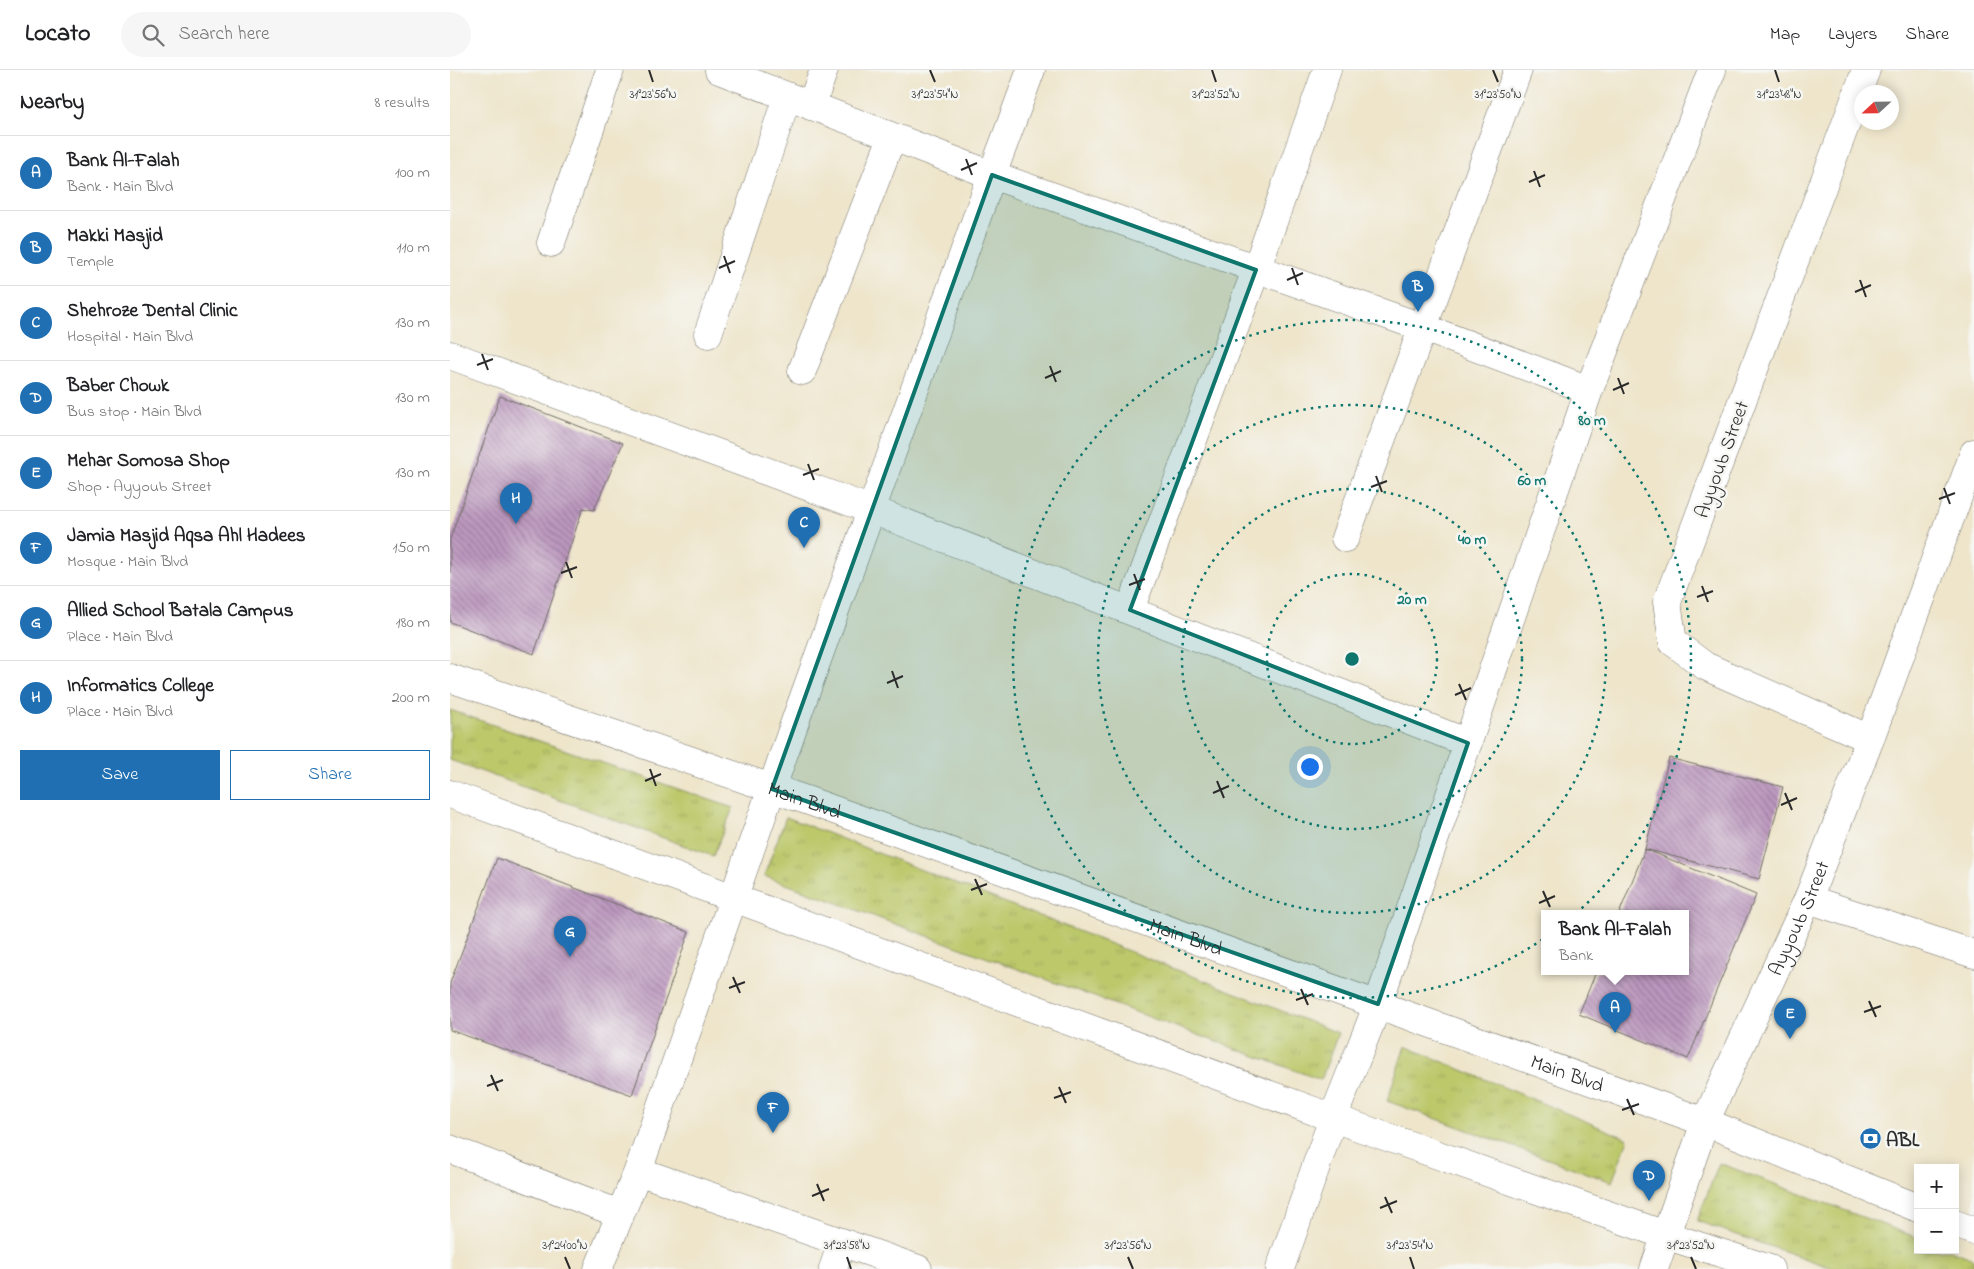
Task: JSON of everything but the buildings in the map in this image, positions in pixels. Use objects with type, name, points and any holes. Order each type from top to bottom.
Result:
[{"type":"street","points":[[551,243],[610,70]]},
{"type":"street","points":[[719,70],[992,175],[1424,328],[1588,390]]},
{"type":"street","points":[[708,334],[799,101],[824,70]]},
{"type":"street","points":[[598,1269],[638,1171],[733,898],[1031,70]]},
{"type":"street","points":[[1130,610],[1256,270],[1326,70]]},
{"type":"street","points":[[1344,538],[1424,328],[1518,70]]},
{"type":"street","points":[[1280,1269],[1333,1118],[1378,1004],[1588,390],[1712,70]]},
{"type":"street","name":"Ayyoub Street","points":[[1866,70],[1667,602],[1673,642],[1705,666],[1870,739]]},
{"type":"street","points":[[802,371],[892,137]]},
{"type":"street","points":[[450,355],[872,510],[1468,743]]},
{"type":"street","name":"Ayyoub Street","points":[[1654,1269],[1705,1122],[1808,898],[1870,739],[1974,453]]},
{"type":"street","name":"Main Blvd","points":[[450,678],[772,789],[1705,1122],[1914,1206]]},
{"type":"street","points":[[450,794],[1333,1118],[1665,1235],[1770,1269]]},
{"type":"street","points":[[1808,898],[1974,954]]},
{"type":"street","points":[[450,1149],[620,1214]]},
{"type":"street","points":[[638,1171],[918,1269]]},
{"type":"street","points":[[1959,1225],[1974,1231]]},
{"type":"street","points":[[833,1269],[842,1242]]},
{"type":"highlighted area","points":[[992,175],[1256,270],[1130,610],[1468,743],[1378,1004],[772,789]]},
{"type":"green space","points":[[450,710],[733,808],[713,856],[450,760]]},
{"type":"green space","points":[[786,817],[1338,1033],[1321,1080],[764,876]]},
{"type":"green space","points":[[1405,1046],[1628,1139],[1612,1182],[1387,1101]]},
{"type":"green space","points":[[1719,1163],[1914,1236],[1914,1254],[1959,1253],[1974,1259],[1974,1269],[1835,1269],[1697,1221]]},
{"type":"place","name":"Makki Masjid","points":[[1418,312]]},
{"type":"place","name":"Informatics College","points":[[516,524]]},
{"type":"place","name":"Shehroze Dental Clinic","points":[[804,548]]},
{"type":"place","name":"Allied School Batala Campus","points":[[570,957]]},
{"type":"place","name":"Bank Al-Falah","points":[[1615,1033]]},
{"type":"place","name":"Mehar Somosa Shop","points":[[1790,1039]]},
{"type":"place","name":"Jamia Masjid Aqsa Ahl Hadees","points":[[773,1133]]},
{"type":"place","name":"ABL","points":[[1870,1139]]},
{"type":"place","name":"Baber Chowk","points":[[1649,1201]]}]
